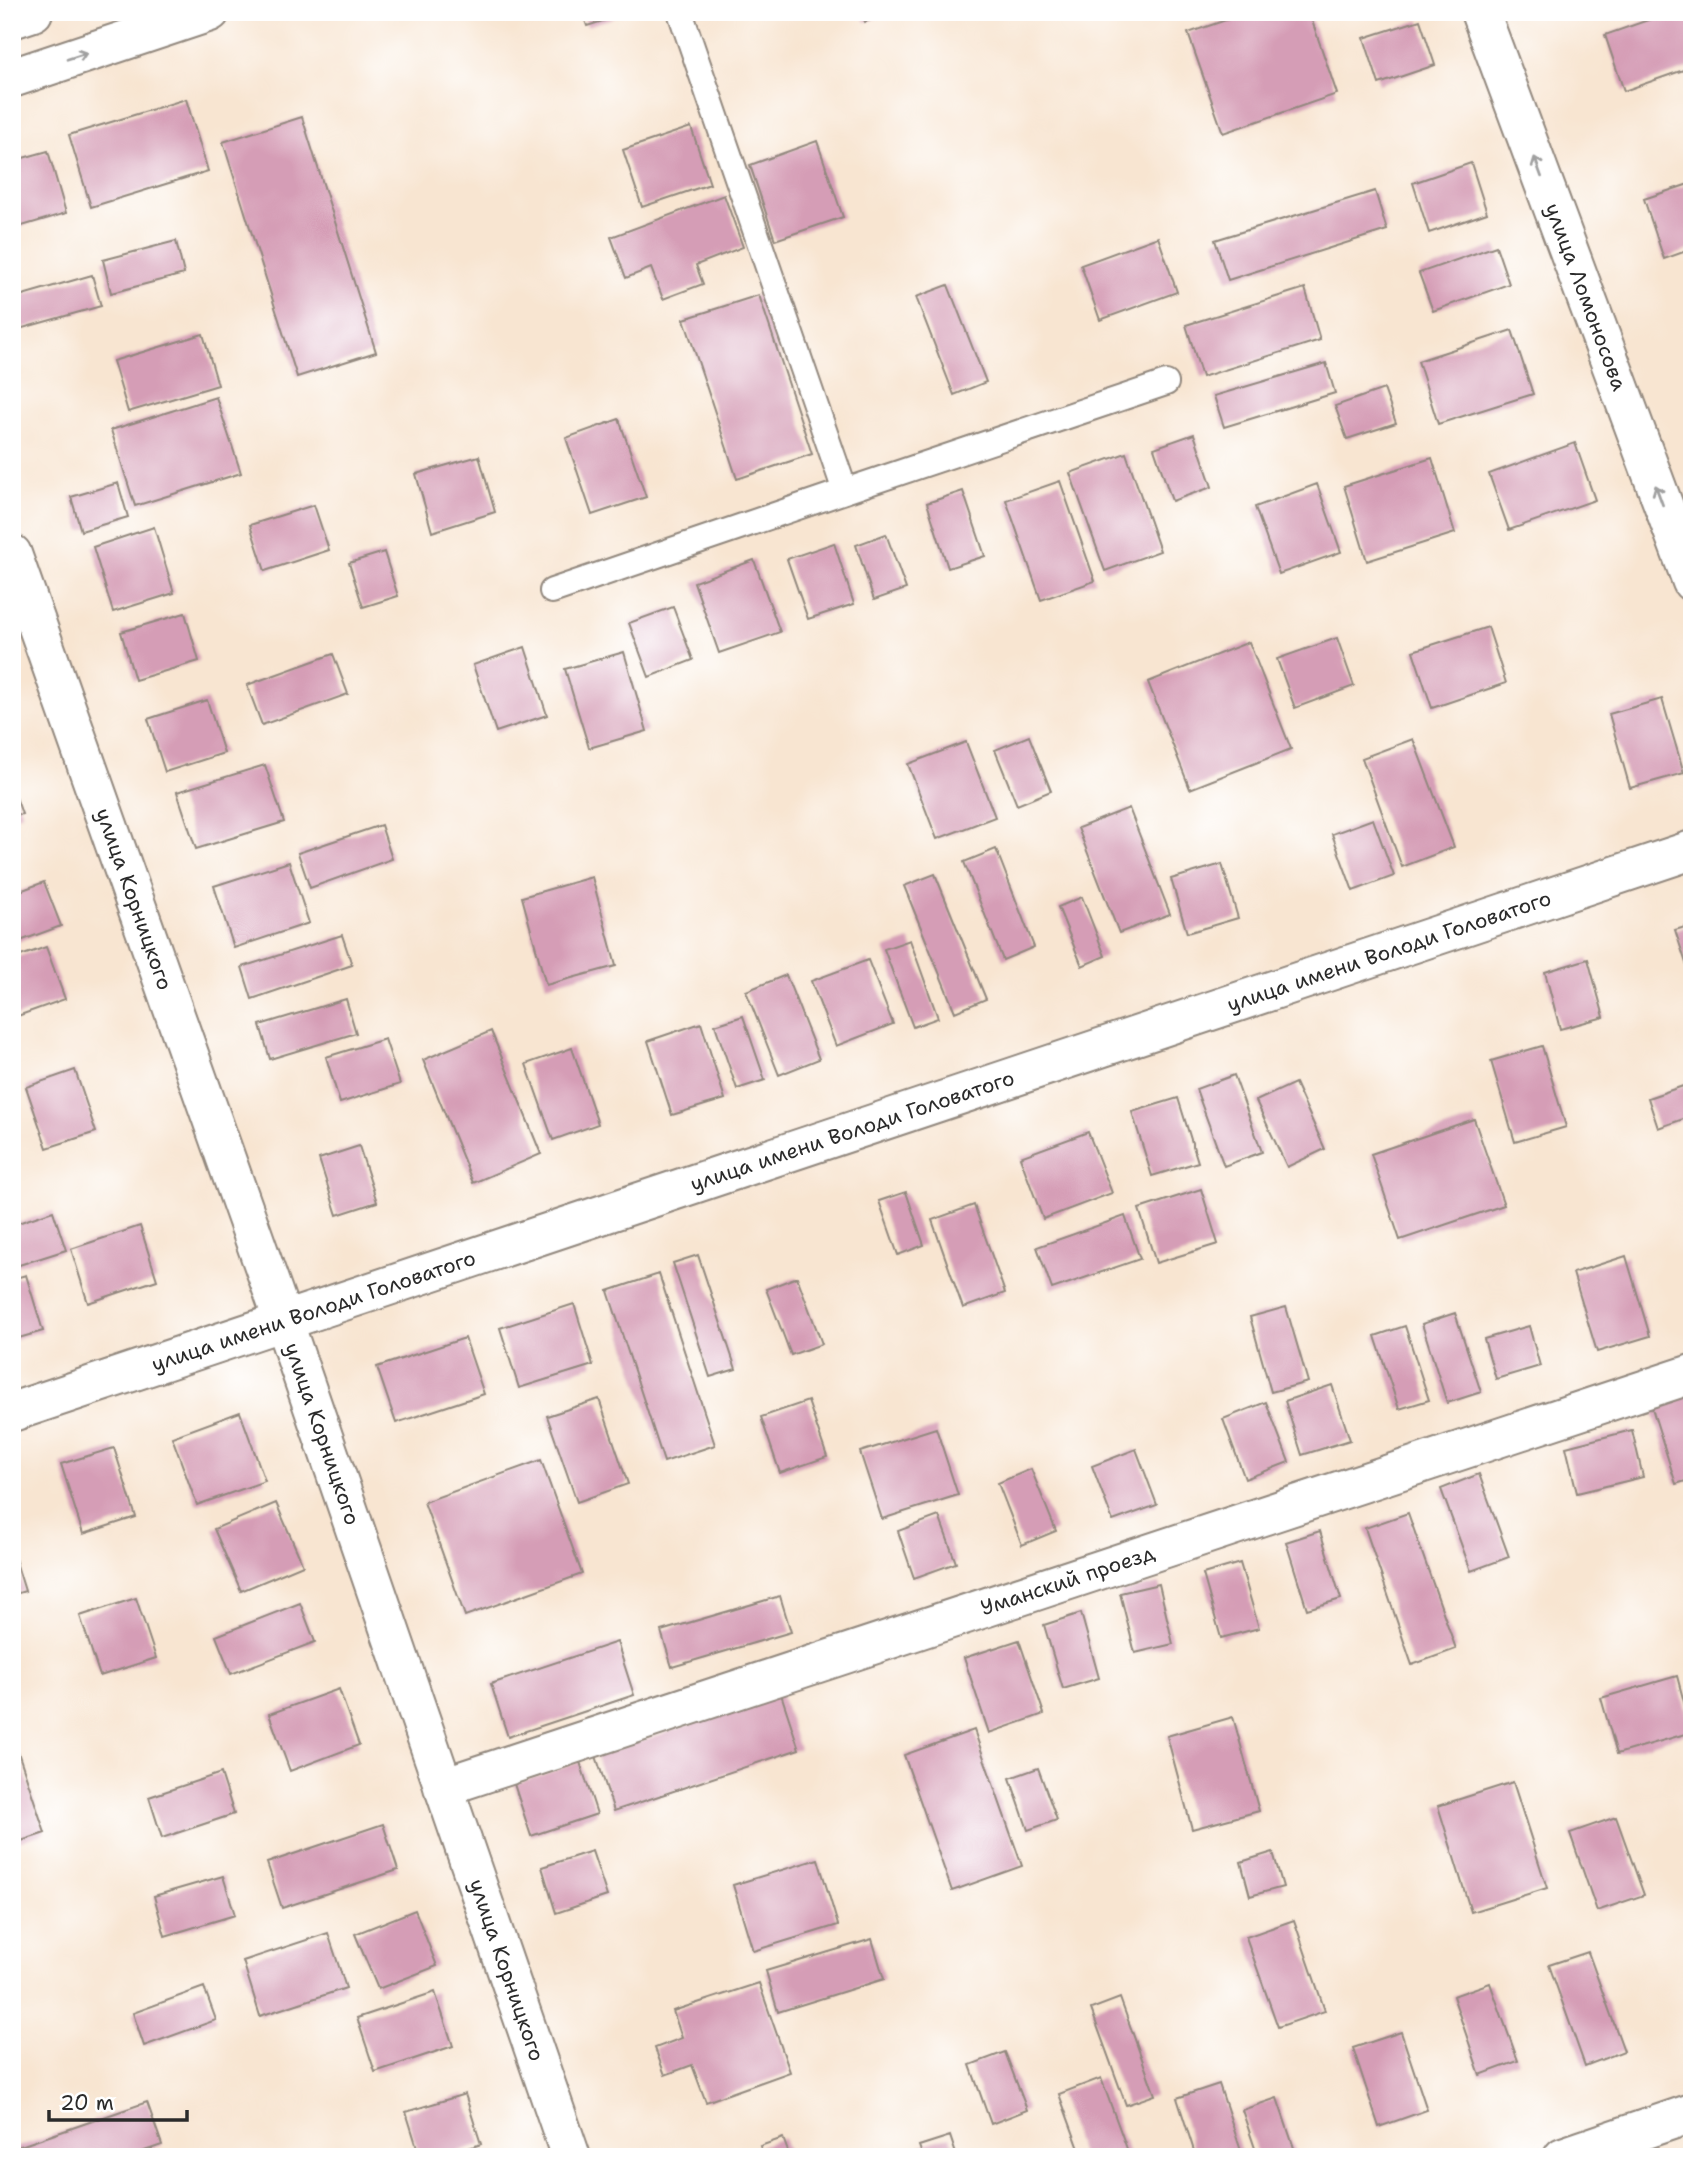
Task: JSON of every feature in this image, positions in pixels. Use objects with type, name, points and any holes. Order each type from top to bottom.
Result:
[{"type":"street","points":[[12,19],[33,12]]},
{"type":"street","points":[[12,78],[210,12]]},
{"type":"street","name":"улица Ломоносова","points":[[1480,12],[1692,582]]},
{"type":"street","name":"улица Корницкого","points":[[12,554],[283,1320],[571,2157]]},
{"type":"street","name":"улица имени Володи Головатого","points":[[12,1412],[1692,850]]},
{"type":"street","name":"Уманский проезд","points":[[443,1787],[1692,1374]]},
{"type":"street","points":[[1563,2157],[1692,2113]]},
{"type":"lane","points":[[680,12],[845,492]]},
{"type":"lane","points":[[552,591],[1166,383]]},
{"type":"building","points":[[582,12],[628,12],[628,13],[587,26]]},
{"type":"building","points":[[861,12],[890,12],[890,13],[865,22]]},
{"type":"building","points":[[1249,12],[1309,12],[1337,94],[1223,133],[1188,33]]},
{"type":"building","points":[[1605,12],[1626,12],[1608,20]]},
{"type":"building","points":[[1671,12],[1692,12],[1692,67],[1624,91],[1605,35]]},
{"type":"building","points":[[1420,20],[1435,65],[1379,84],[1364,38]]},
{"type":"building","points":[[186,99],[208,171],[91,207],[69,135]]},
{"type":"building","points":[[302,117],[376,352],[297,377],[223,142]]},
{"type":"building","points":[[691,127],[710,184],[642,207],[623,150]]},
{"type":"building","points":[[817,141],[843,217],[775,240],[750,165]]},
{"type":"building","points":[[48,151],[66,213],[12,229],[12,161]]},
{"type":"building","points":[[1471,163],[1487,213],[1429,233],[1413,183]]},
{"type":"building","points":[[1692,183],[1692,249],[1664,259],[1644,199]]},
{"type":"building","points":[[1375,191],[1387,230],[1228,280],[1215,240]]},
{"type":"building","points":[[724,195],[743,247],[696,265],[703,284],[663,299],[651,268],[626,278],[611,237]]},
{"type":"building","points":[[1158,237],[1177,292],[1100,320],[1081,265]]},
{"type":"building","points":[[176,241],[184,274],[111,293],[103,260]]},
{"type":"building","points":[[1496,246],[1509,284],[1433,311],[1419,273]]},
{"type":"building","points":[[92,275],[101,306],[12,331],[12,298]]},
{"type":"building","points":[[948,285],[986,382],[954,395],[916,297]]},
{"type":"building","points":[[1305,288],[1320,340],[1202,377],[1186,325]]},
{"type":"building","points":[[759,295],[812,454],[737,479],[684,319]]},
{"type":"building","points":[[1512,330],[1533,394],[1438,424],[1418,361]]},
{"type":"building","points":[[203,334],[218,385],[128,412],[113,361]]},
{"type":"building","points":[[1326,363],[1335,393],[1224,427],[1214,396]]},
{"type":"building","points":[[1384,389],[1396,423],[1347,439],[1335,406]]},
{"type":"building","points":[[216,397],[241,473],[135,506],[111,430]]},
{"type":"building","points":[[619,419],[646,497],[592,515],[566,438]]},
{"type":"building","points":[[1194,434],[1212,487],[1172,501],[1154,448]]},
{"type":"building","points":[[1575,443],[1595,500],[1509,530],[1489,474]]},
{"type":"building","points":[[1126,453],[1160,551],[1105,571],[1070,473]]},
{"type":"building","points":[[479,456],[495,512],[432,532],[416,474]]},
{"type":"building","points":[[1432,458],[1455,533],[1367,561],[1344,486]]},
{"type":"building","points":[[1060,481],[1095,581],[1041,600],[1006,500]]},
{"type":"building","points":[[118,483],[128,517],[81,531],[71,497]]},
{"type":"building","points":[[1317,484],[1341,552],[1279,574],[1255,507]]},
{"type":"building","points":[[963,491],[985,556],[948,568],[927,503]]},
{"type":"building","points":[[314,505],[329,550],[265,571],[250,525]]},
{"type":"building","points":[[154,527],[174,593],[113,612],[93,547]]},
{"type":"building","points":[[886,534],[906,589],[874,600],[856,545]]},
{"type":"building","points":[[834,543],[854,604],[808,619],[787,559]]},
{"type":"building","points":[[384,552],[398,596],[363,607],[349,563]]},
{"type":"building","points":[[754,560],[780,632],[719,653],[694,582]]},
{"type":"building","points":[[673,607],[693,660],[649,677],[629,623]]},
{"type":"building","points":[[185,613],[199,661],[135,680],[121,632]]},
{"type":"building","points":[[1488,627],[1506,683],[1432,708],[1413,651]]},
{"type":"building","points":[[1337,638],[1354,686],[1295,708],[1277,659]]},
{"type":"building","points":[[1249,642],[1291,749],[1190,789],[1148,682]]},
{"type":"building","points":[[525,647],[547,715],[496,732],[473,665]]},
{"type":"building","points":[[624,652],[647,731],[589,748],[565,669]]},
{"type":"building","points":[[333,654],[348,694],[262,725],[247,685]]},
{"type":"building","points":[[1662,699],[1684,773],[1630,788],[1609,714]]},
{"type":"building","points":[[207,700],[224,753],[165,772],[148,719]]},
{"type":"building","points":[[1029,736],[1051,791],[1017,805],[995,750]]},
{"type":"building","points":[[1413,739],[1454,847],[1402,867],[1362,758]]},
{"type":"building","points":[[966,742],[995,817],[937,839],[908,764]]},
{"type":"building","points":[[265,765],[284,822],[196,849],[177,792]]},
{"type":"building","points":[[12,786],[22,814],[12,817]]},
{"type":"building","points":[[1129,808],[1170,914],[1119,933],[1078,828]]},
{"type":"building","points":[[1373,819],[1394,876],[1353,891],[1332,834]]},
{"type":"building","points":[[381,825],[392,859],[310,888],[298,853]]},
{"type":"building","points":[[996,849],[1034,947],[1003,960],[964,862]]},
{"type":"building","points":[[289,862],[309,923],[234,948],[214,886]]},
{"type":"building","points":[[1222,864],[1238,918],[1187,933],[1171,879]]},
{"type":"building","points":[[935,874],[986,999],[955,1012],[904,886]]},
{"type":"building","points":[[592,877],[616,966],[546,985],[522,897]]},
{"type":"building","points":[[44,882],[61,926],[12,944],[12,894]]},
{"type":"building","points":[[1082,897],[1105,956],[1082,966],[1058,907]]},
{"type":"building","points":[[1692,925],[1692,967],[1688,969],[1675,930]]},
{"type":"building","points":[[342,935],[352,965],[252,999],[242,967]]},
{"type":"building","points":[[910,940],[938,1018],[913,1027],[884,949]]},
{"type":"building","points":[[46,947],[65,999],[12,1018],[12,959]]},
{"type":"building","points":[[1588,959],[1604,1017],[1560,1029],[1545,972]]},
{"type":"building","points":[[868,960],[893,1024],[836,1046],[811,981]]},
{"type":"building","points":[[786,975],[819,1059],[779,1075],[746,991]]},
{"type":"building","points":[[346,999],[356,1033],[270,1059],[260,1025]]},
{"type":"building","points":[[743,1016],[765,1080],[737,1089],[715,1025]]},
{"type":"building","points":[[701,1023],[725,1099],[672,1115],[648,1041]]},
{"type":"building","points":[[491,1031],[541,1154],[473,1183],[423,1060]]},
{"type":"building","points":[[385,1039],[400,1084],[340,1103],[326,1057]]},
{"type":"building","points":[[1542,1046],[1566,1127],[1515,1142],[1491,1061]]},
{"type":"building","points":[[572,1048],[598,1124],[553,1140],[526,1064]]},
{"type":"building","points":[[75,1070],[96,1132],[47,1148],[26,1087]]},
{"type":"building","points":[[1234,1075],[1262,1152],[1224,1166],[1196,1089]]},
{"type":"building","points":[[1295,1083],[1325,1149],[1287,1167],[1256,1101]]},
{"type":"building","points":[[1692,1083],[1692,1116],[1658,1128],[1648,1098]]},
{"type":"building","points":[[1178,1098],[1198,1162],[1152,1176],[1132,1112]]},
{"type":"building","points":[[1474,1119],[1504,1205],[1400,1240],[1371,1154]]},
{"type":"building","points":[[1088,1132],[1112,1193],[1043,1219],[1020,1157]]},
{"type":"building","points":[[359,1146],[377,1202],[337,1215],[319,1159]]},
{"type":"building","points":[[1201,1189],[1218,1244],[1156,1263],[1139,1209]]},
{"type":"building","points":[[906,1192],[924,1245],[898,1255],[879,1201]]},
{"type":"building","points":[[974,1205],[1005,1293],[963,1308],[932,1220]]},
{"type":"building","points":[[53,1211],[66,1250],[16,1266],[12,1256],[12,1225]]},
{"type":"building","points":[[1125,1216],[1140,1259],[1052,1289],[1037,1247]]},
{"type":"building","points":[[140,1226],[157,1280],[88,1303],[71,1249]]},
{"type":"building","points":[[698,1255],[736,1369],[710,1377],[673,1263]]},
{"type":"building","points":[[1626,1256],[1650,1336],[1597,1352],[1573,1273]]},
{"type":"building","points":[[659,1274],[715,1445],[664,1462],[608,1291]]},
{"type":"building","points":[[26,1275],[43,1331],[12,1340],[12,1279]]},
{"type":"building","points":[[797,1277],[822,1344],[791,1355],[766,1289]]},
{"type":"building","points":[[574,1304],[593,1365],[519,1388],[500,1328]]},
{"type":"building","points":[[1286,1307],[1308,1382],[1271,1392],[1250,1317]]},
{"type":"building","points":[[1455,1313],[1481,1392],[1447,1403],[1422,1324]]},
{"type":"building","points":[[1405,1326],[1429,1400],[1399,1409],[1375,1336]]},
{"type":"building","points":[[1529,1326],[1540,1366],[1496,1379],[1484,1339]]},
{"type":"building","points":[[465,1338],[484,1394],[396,1423],[377,1367]]},
{"type":"building","points":[[1332,1385],[1350,1440],[1302,1455],[1285,1401]]},
{"type":"building","points":[[1692,1393],[1692,1479],[1676,1484],[1651,1405]]},
{"type":"building","points":[[599,1399],[628,1484],[577,1502],[547,1416]]},
{"type":"building","points":[[808,1401],[827,1457],[780,1473],[761,1417]]},
{"type":"building","points":[[1266,1402],[1289,1462],[1245,1479],[1223,1419]]},
{"type":"building","points":[[240,1412],[265,1481],[197,1505],[172,1437]]},
{"type":"building","points":[[936,1428],[958,1495],[882,1519],[860,1452]]},
{"type":"building","points":[[1632,1430],[1643,1477],[1577,1493],[1566,1447]]},
{"type":"building","points":[[114,1448],[136,1517],[83,1534],[61,1464]]},
{"type":"building","points":[[1136,1449],[1157,1505],[1113,1521],[1092,1466]]},
{"type":"building","points":[[541,1460],[582,1574],[465,1616],[424,1502]]},
{"type":"building","points":[[1031,1469],[1056,1531],[1022,1545],[998,1483]]},
{"type":"building","points":[[1479,1474],[1509,1557],[1471,1571],[1441,1489]]},
{"type":"building","points":[[276,1503],[303,1565],[241,1591],[214,1529]]},
{"type":"building","points":[[1408,1513],[1456,1649],[1412,1665],[1365,1528]]},
{"type":"building","points":[[939,1516],[956,1563],[914,1578],[898,1531]]},
{"type":"building","points":[[1320,1531],[1341,1599],[1307,1609],[1286,1542]]},
{"type":"building","points":[[12,1549],[25,1591],[12,1595]]},
{"type":"building","points":[[1240,1563],[1259,1628],[1221,1638],[1203,1574]]},
{"type":"building","points":[[1159,1584],[1173,1644],[1135,1653],[1120,1593]]},
{"type":"building","points":[[780,1596],[791,1632],[672,1667],[661,1631]]},
{"type":"building","points":[[136,1598],[156,1658],[100,1676],[80,1616]]},
{"type":"building","points":[[300,1603],[315,1642],[231,1674],[216,1636]]},
{"type":"building","points":[[1081,1613],[1099,1678],[1063,1689],[1044,1625]]},
{"type":"building","points":[[1019,1640],[1044,1714],[989,1733],[964,1658]]},
{"type":"building","points":[[617,1642],[634,1695],[508,1737],[491,1684]]},
{"type":"building","points":[[1677,1676],[1692,1732],[1617,1754],[1601,1698]]},
{"type":"building","points":[[339,1689],[359,1745],[290,1771],[269,1714]]},
{"type":"building","points":[[781,1694],[799,1749],[614,1811],[596,1756]]},
{"type":"building","points":[[1233,1717],[1259,1811],[1192,1829],[1167,1736]]},
{"type":"building","points":[[974,1730],[1022,1866],[952,1891],[904,1755]]},
{"type":"building","points":[[12,1738],[45,1833],[12,1844]]},
{"type":"building","points":[[580,1762],[597,1814],[531,1836],[514,1784]]},
{"type":"building","points":[[1038,1768],[1057,1820],[1028,1830],[1010,1778]]},
{"type":"building","points":[[221,1773],[234,1814],[162,1838],[149,1797]]},
{"type":"building","points":[[1513,1782],[1547,1888],[1471,1912],[1438,1806]]},
{"type":"building","points":[[1616,1817],[1644,1895],[1597,1911],[1570,1833]]},
{"type":"building","points":[[383,1824],[398,1870],[282,1908],[267,1863]]},
{"type":"building","points":[[592,1851],[607,1896],[556,1913],[542,1867]]},
{"type":"building","points":[[1273,1852],[1283,1887],[1250,1896],[1241,1862]]},
{"type":"building","points":[[818,1859],[838,1925],[753,1951],[733,1885]]},
{"type":"building","points":[[223,1876],[235,1915],[165,1936],[154,1896]]},
{"type":"building","points":[[415,1910],[437,1966],[378,1989],[355,1934]]},
{"type":"building","points":[[1294,1920],[1325,2011],[1278,2027],[1246,1937]]},
{"type":"building","points":[[328,1933],[346,1988],[260,2016],[243,1961]]},
{"type":"building","points":[[872,1939],[884,1979],[778,2012],[766,1971]]},
{"type":"building","points":[[1588,1952],[1624,2051],[1585,2066],[1549,1965]]},
{"type":"building","points":[[759,1983],[790,2072],[706,2102],[692,2065],[665,2075],[655,2048],[682,2038],[673,2011]]},
{"type":"building","points":[[1490,1983],[1518,2061],[1480,2075],[1453,1996]]},
{"type":"building","points":[[204,1987],[216,2020],[144,2046],[133,2013]]},
{"type":"building","points":[[435,1992],[453,2046],[375,2072],[357,2018]]},
{"type":"building","points":[[1120,1998],[1155,2095],[1126,2105],[1091,2009]]},
{"type":"building","points":[[1401,2032],[1427,2110],[1379,2127],[1353,2048]]},
{"type":"building","points":[[1005,2052],[1027,2110],[991,2124],[970,2065]]},
{"type":"building","points":[[1101,2078],[1130,2157],[1082,2157],[1059,2094]]},
{"type":"building","points":[[1219,2084],[1243,2157],[1196,2157],[1177,2098]]},
{"type":"building","points":[[465,2094],[481,2144],[442,2157],[420,2157],[406,2112]]},
{"type":"building","points":[[1277,2098],[1296,2154],[1289,2157],[1258,2157],[1242,2110]]},
{"type":"building","points":[[147,2102],[162,2145],[127,2157],[14,2157],[12,2149]]},
{"type":"building","points":[[950,2136],[957,2157],[923,2157],[919,2146]]},
{"type":"building","points":[[783,2138],[790,2157],[764,2157],[760,2146]]}]
